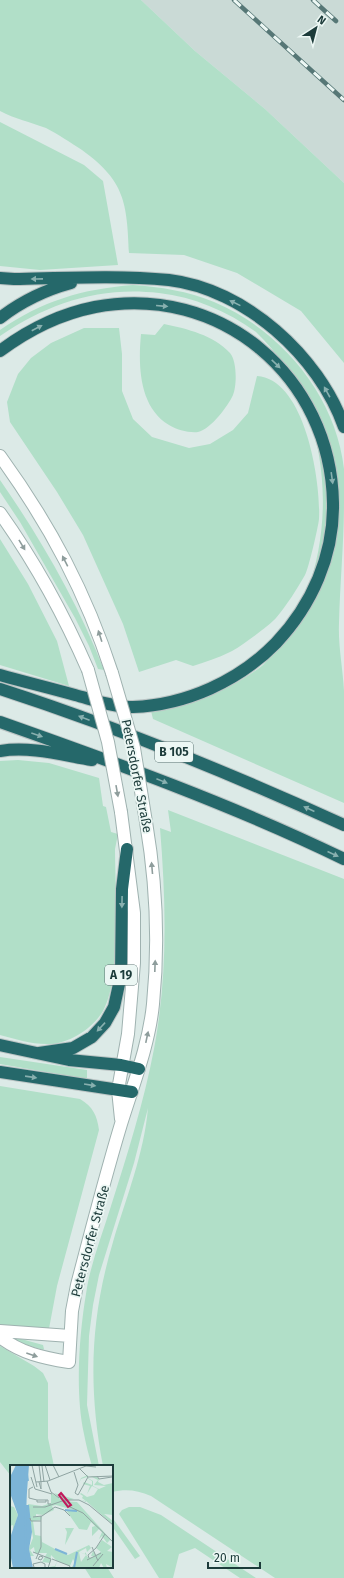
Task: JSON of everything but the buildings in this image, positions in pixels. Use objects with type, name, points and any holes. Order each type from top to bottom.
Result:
[{"type":"highway","points":[[0,278],[104,278],[170,280],[209,290],[244,308],[274,328],[299,351],[318,376],[339,413],[344,427]]},
{"type":"highway","points":[[0,318],[17,305],[48,289],[71,283],[104,278]]},
{"type":"highway","points":[[0,675],[116,706],[147,706],[175,701],[219,685],[238,674],[265,654],[286,632],[306,604],[320,576],[328,549],[333,518],[333,481],[327,453],[316,423],[302,396],[284,371],[261,349],[237,332],[210,318],[174,307],[133,304],[96,307],[66,315],[36,328],[1,351]]},
{"type":"highway","name":"B 105","points":[[0,689],[56,707],[212,767],[344,825]]},
{"type":"highway","points":[[0,722],[126,766],[214,802],[344,859]]},
{"type":"highway","points":[[0,751],[35,751],[126,766]]},
{"type":"highway","name":"A 19","points":[[39,1053],[73,1048],[92,1037],[105,1023],[114,1007],[121,975],[122,889],[127,849]]},
{"type":"highway","name":"A 19","points":[[0,1045],[69,1060],[121,1065],[139,1069]]},
{"type":"highway","points":[[0,1072],[132,1092]]},
{"type":"street","name":"Petersdorfer Straße","points":[[0,456],[46,524],[69,567],[98,630],[112,673],[134,748],[146,822],[153,882],[155,961],[153,1004],[139,1069],[122,1122],[77,1285],[70,1336],[69,1362],[41,1358],[24,1352],[0,1337]]},
{"type":"street","name":"Petersdorfer Straße","points":[[0,512],[16,535],[58,606],[88,670],[108,742],[127,849],[134,913],[134,963],[128,1034],[121,1065],[118,1090],[122,1122]]},
{"type":"street","points":[[0,1331],[70,1336]]},
{"type":"shaded area","points":[[141,0],[344,0],[344,183],[265,109],[195,51]]},
{"type":"green space","points":[[0,0],[141,0],[195,51],[265,109],[344,183],[344,363],[301,311],[237,273],[184,255],[129,253],[125,207],[121,194],[107,172],[82,150],[55,133],[46,128],[0,111]]},
{"type":"green space","points":[[0,122],[84,165],[103,181],[118,265],[40,270],[0,266]]},
{"type":"green space","points":[[133,285],[164,288],[184,292],[214,302],[238,314],[261,330],[282,348],[301,369],[317,391],[330,416],[339,442],[344,469],[339,632],[344,691],[344,803],[153,719],[151,711],[210,695],[237,682],[263,665],[290,629],[308,588],[320,543],[323,497],[318,451],[306,407],[285,367],[256,332],[222,311],[172,295],[137,291],[116,292],[95,295],[56,306],[18,324],[0,336],[0,330],[31,311],[47,304],[80,293]]},
{"type":"green space","points":[[164,324],[182,328],[208,337],[230,353],[234,362],[236,379],[233,395],[223,411],[213,422],[198,432],[183,431],[169,425],[159,417],[146,397],[141,372],[141,334],[155,335]]},
{"type":"green space","points":[[84,328],[119,328],[122,354],[122,391],[133,419],[152,437],[189,448],[210,444],[233,430],[248,413],[257,376],[274,381],[287,394],[298,413],[307,434],[317,481],[319,519],[307,571],[292,597],[268,626],[234,650],[221,656],[193,666],[176,660],[139,672],[123,624],[83,535],[57,492],[10,422],[7,402],[18,374],[31,358],[51,343]]},
{"type":"green space","points":[[0,480],[30,525],[58,572],[83,620],[104,670],[98,669],[89,646],[75,618],[20,522],[0,492]]},
{"type":"green space","points":[[0,539],[28,584],[57,641],[69,686],[0,665]]},
{"type":"green space","points":[[18,760],[49,763],[99,778],[103,806],[106,807],[111,832],[118,834],[115,849],[115,955],[113,977],[109,996],[99,1017],[87,1029],[66,1041],[51,1044],[31,1043],[0,1035],[0,761]]},
{"type":"green space","points":[[168,810],[344,879],[344,1578],[275,1578],[151,1496],[141,1492],[132,1491],[113,1492],[113,1465],[103,1465],[95,1408],[94,1353],[96,1326],[105,1270],[139,1159],[148,1108],[134,1163],[99,1275],[93,1305],[89,1336],[87,1405],[99,1465],[92,1465],[86,1442],[81,1418],[79,1383],[80,1346],[84,1310],[93,1261],[135,1128],[154,1049],[159,1021],[164,966],[164,883],[160,828],[171,832]]},
{"type":"green space","points":[[0,1057],[87,1070],[87,1079],[0,1064]]},
{"type":"green space","points":[[0,1086],[80,1099],[94,1112],[99,1130],[57,1286],[48,1334],[0,1331]]},
{"type":"green space","points":[[14,1337],[43,1345],[44,1349],[43,1350],[15,1341],[13,1340]]},
{"type":"green space","points":[[0,1346],[34,1366],[43,1373],[48,1383],[48,1438],[54,1465],[10,1465],[10,1475],[0,1462]]},
{"type":"green space","points":[[129,1507],[140,1507],[161,1515],[256,1578],[240,1578],[195,1548],[179,1554],[173,1578],[159,1578],[119,1514],[122,1510]]},
{"type":"green space","points":[[114,1520],[140,1556],[135,1559],[113,1527]]},
{"type":"green space","points":[[85,1568],[108,1568],[114,1578],[91,1578]]},
{"type":"railway","points":[[234,0],[344,100]]},
{"type":"railway","points":[[313,0],[336,21]]}]
